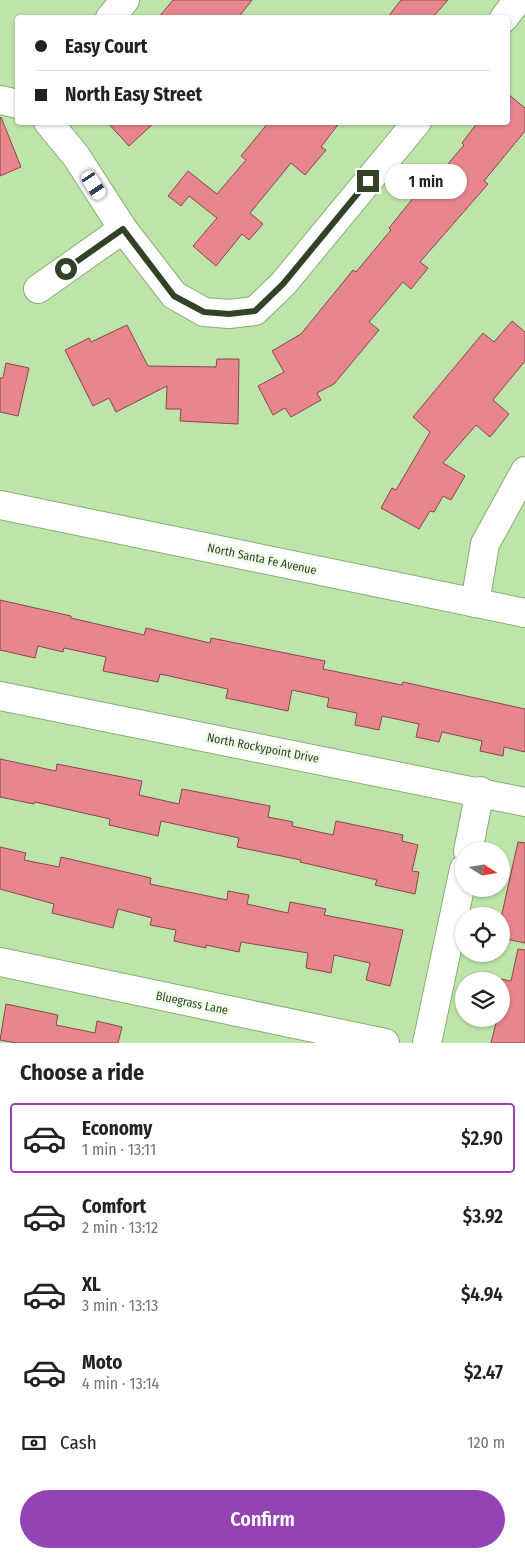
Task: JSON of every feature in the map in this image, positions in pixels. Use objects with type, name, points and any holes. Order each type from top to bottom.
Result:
[{"type":"street","points":[[112,15],[125,0]]},
{"type":"street","points":[[506,15],[518,0]]},
{"type":"street","points":[[0,100],[15,103]]},
{"type":"street","points":[[50,125],[76,156],[123,229],[174,296],[204,312],[229,314],[255,311],[283,284],[415,125]]},
{"type":"street","points":[[38,289],[123,229]]},
{"type":"street","points":[[475,603],[485,544],[525,471]]},
{"type":"street","name":"North Santa Fe Avenue","points":[[0,505],[525,613]]},
{"type":"street","name":"North Rockypoint Drive","points":[[0,696],[525,802]]},
{"type":"street","points":[[470,842],[480,792]]},
{"type":"street","points":[[426,1043],[458,898]]},
{"type":"street","name":"Bluegrass Lane","points":[[0,962],[385,1043]]},
{"type":"building","points":[[173,0],[252,0],[240,15],[160,15]]},
{"type":"building","points":[[401,0],[448,0],[435,15],[389,15]]},
{"type":"building","points":[[510,96],[525,108],[525,131],[484,181],[488,184],[420,262],[428,268],[411,289],[403,282],[369,322],[379,330],[334,384],[317,393],[321,400],[291,417],[285,408],[273,415],[258,386],[284,372],[272,351],[301,334],[353,270],[356,272],[391,230],[389,228],[427,181],[431,184],[464,145],[462,143],[476,125],[510,125]]},
{"type":"building","points":[[0,118],[21,167],[0,176]]},
{"type":"building","points":[[110,125],[152,125],[129,146]]},
{"type":"building","points":[[267,125],[338,125],[321,147],[326,150],[305,175],[291,163],[250,213],[263,224],[249,240],[242,234],[216,266],[193,246],[217,218],[189,196],[181,206],[168,196],[188,171],[217,194],[246,160],[241,156]]},
{"type":"building","points":[[512,321],[525,332],[525,361],[493,400],[509,414],[490,437],[476,425],[443,463],[465,476],[451,500],[443,496],[434,512],[430,511],[419,529],[381,508],[392,488],[396,490],[430,432],[413,417],[483,333],[494,342]]},
{"type":"building","points":[[127,325],[148,366],[216,367],[217,359],[239,359],[238,424],[180,421],[181,409],[166,409],[167,386],[116,412],[109,398],[93,406],[65,350],[89,338],[91,342]]},
{"type":"building","points":[[6,363],[29,368],[18,416],[0,412],[0,378],[3,378]]},
{"type":"building","points":[[0,600],[144,635],[146,628],[210,643],[211,638],[325,661],[323,669],[402,685],[403,682],[525,709],[525,752],[504,747],[503,756],[480,751],[482,741],[442,732],[439,742],[416,737],[419,724],[382,716],[379,730],[355,725],[357,713],[327,707],[329,698],[292,690],[288,711],[226,698],[228,689],[160,674],[158,682],[103,671],[106,657],[64,648],[63,652],[38,646],[35,658],[0,650]]},
{"type":"building","points":[[0,759],[56,771],[57,764],[142,781],[139,795],[179,804],[182,789],[270,806],[268,817],[293,822],[292,826],[333,835],[336,821],[403,835],[402,841],[418,845],[412,871],[419,872],[415,894],[375,885],[377,880],[300,862],[301,860],[237,847],[239,838],[161,821],[158,836],[109,825],[110,819],[35,802],[34,804],[0,797]]},
{"type":"building","points":[[518,842],[525,843],[525,943],[510,940],[510,907],[503,907],[505,898],[510,898],[510,878]]},
{"type":"building","points":[[0,847],[26,853],[24,860],[59,867],[61,857],[151,878],[150,884],[227,900],[228,891],[249,895],[247,904],[288,913],[290,902],[326,909],[324,915],[403,930],[390,986],[366,980],[370,963],[334,955],[331,973],[306,968],[308,953],[241,942],[239,952],[206,945],[206,948],[174,941],[176,930],[150,925],[152,918],[118,909],[113,928],[52,913],[54,904],[0,889]]},
{"type":"building","points":[[518,949],[525,950],[525,1043],[491,1043],[495,1027],[510,1027],[511,981]]},
{"type":"building","points":[[6,1004],[58,1015],[56,1025],[95,1033],[97,1021],[122,1027],[118,1043],[16,1043],[0,1040]]},
{"type":"route","points":[[66,269],[123,229],[174,296],[204,312],[229,314],[255,311],[283,284],[368,181]]}]
